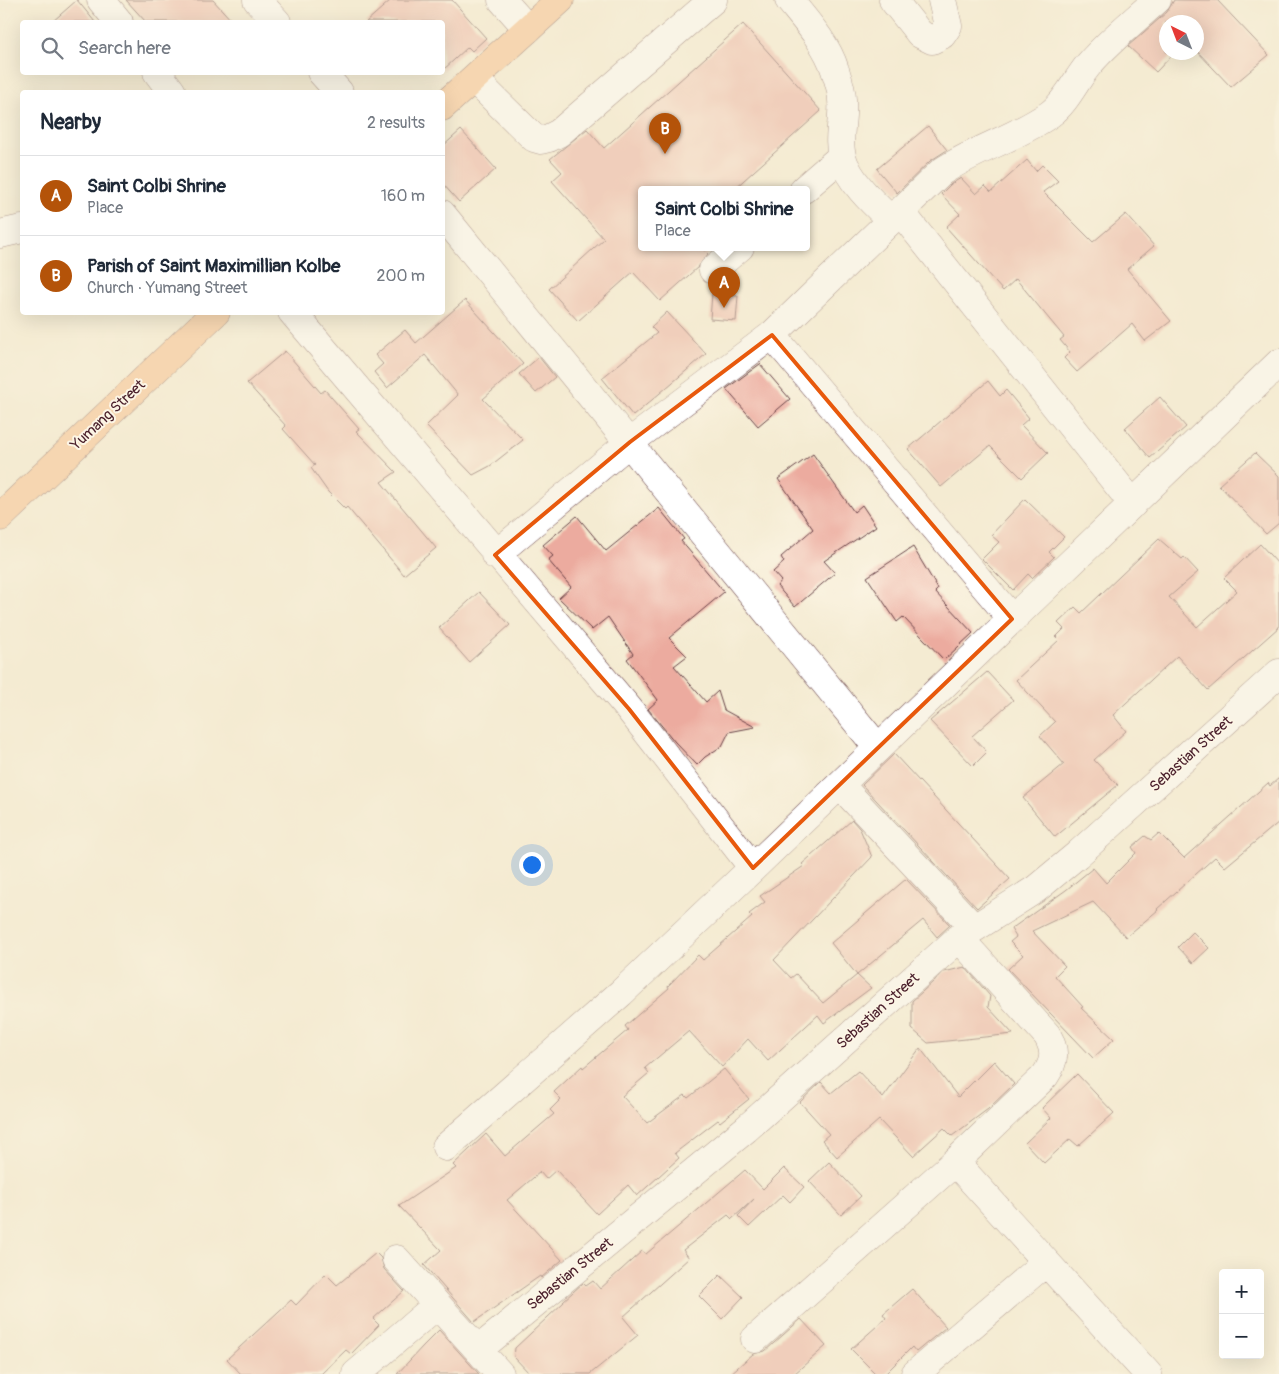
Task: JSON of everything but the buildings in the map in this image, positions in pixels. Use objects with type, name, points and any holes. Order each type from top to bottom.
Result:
[{"type":"main road","points":[[445,104],[560,0]]},
{"type":"main road","name":"Yumang Street","points":[[0,517],[213,315]]},
{"type":"street","points":[[101,0],[116,20]]},
{"type":"street","points":[[257,0],[275,20]]},
{"type":"street","points":[[502,0],[528,29]]},
{"type":"street","points":[[474,79],[534,138],[541,140],[549,138],[584,112],[713,0]]},
{"type":"street","points":[[789,0],[820,40],[835,68],[843,100],[842,156],[855,180],[895,215],[1133,504]]},
{"type":"street","points":[[893,0],[920,34],[932,40],[942,36],[948,26],[942,0]]},
{"type":"street","points":[[495,555],[630,442],[772,335],[941,172],[958,160],[997,143],[1050,114],[1063,102],[1090,63],[1157,0]]},
{"type":"street","points":[[159,75],[170,90]]},
{"type":"street","points":[[324,75],[337,90]]},
{"type":"street","points":[[807,186],[842,156]]},
{"type":"street","points":[[445,218],[878,748]]},
{"type":"street","points":[[0,234],[20,229]]},
{"type":"street","points":[[713,270],[735,251]]},
{"type":"street","points":[[295,315],[495,555],[629,710],[753,868]]},
{"type":"street","points":[[772,335],[1012,619]]},
{"type":"street","points":[[446,1147],[621,993],[1279,363]]},
{"type":"street","name":"Sebastian Street","points":[[478,1350],[746,1129],[966,933],[1036,889],[1077,856],[1279,673]]},
{"type":"street","points":[[755,1339],[955,1162],[1045,1076],[1052,1066],[1054,1057],[1054,1048],[1047,1035],[966,933],[840,785]]},
{"type":"street","points":[[955,1162],[1148,1374]]},
{"type":"street","points":[[396,1259],[500,1374]]},
{"type":"street","points":[[916,1374],[1046,1262]]},
{"type":"street","points":[[356,1374],[437,1305]]},
{"type":"highlighted area","points":[[772,335],[1012,619],[753,868],[629,709],[495,555],[630,442]]},
{"type":"place","name":"Parish of Saint Maximillian Kolbe","points":[[665,154]]},
{"type":"place","name":"Saint Colbi Shrine","points":[[724,308]]}]
